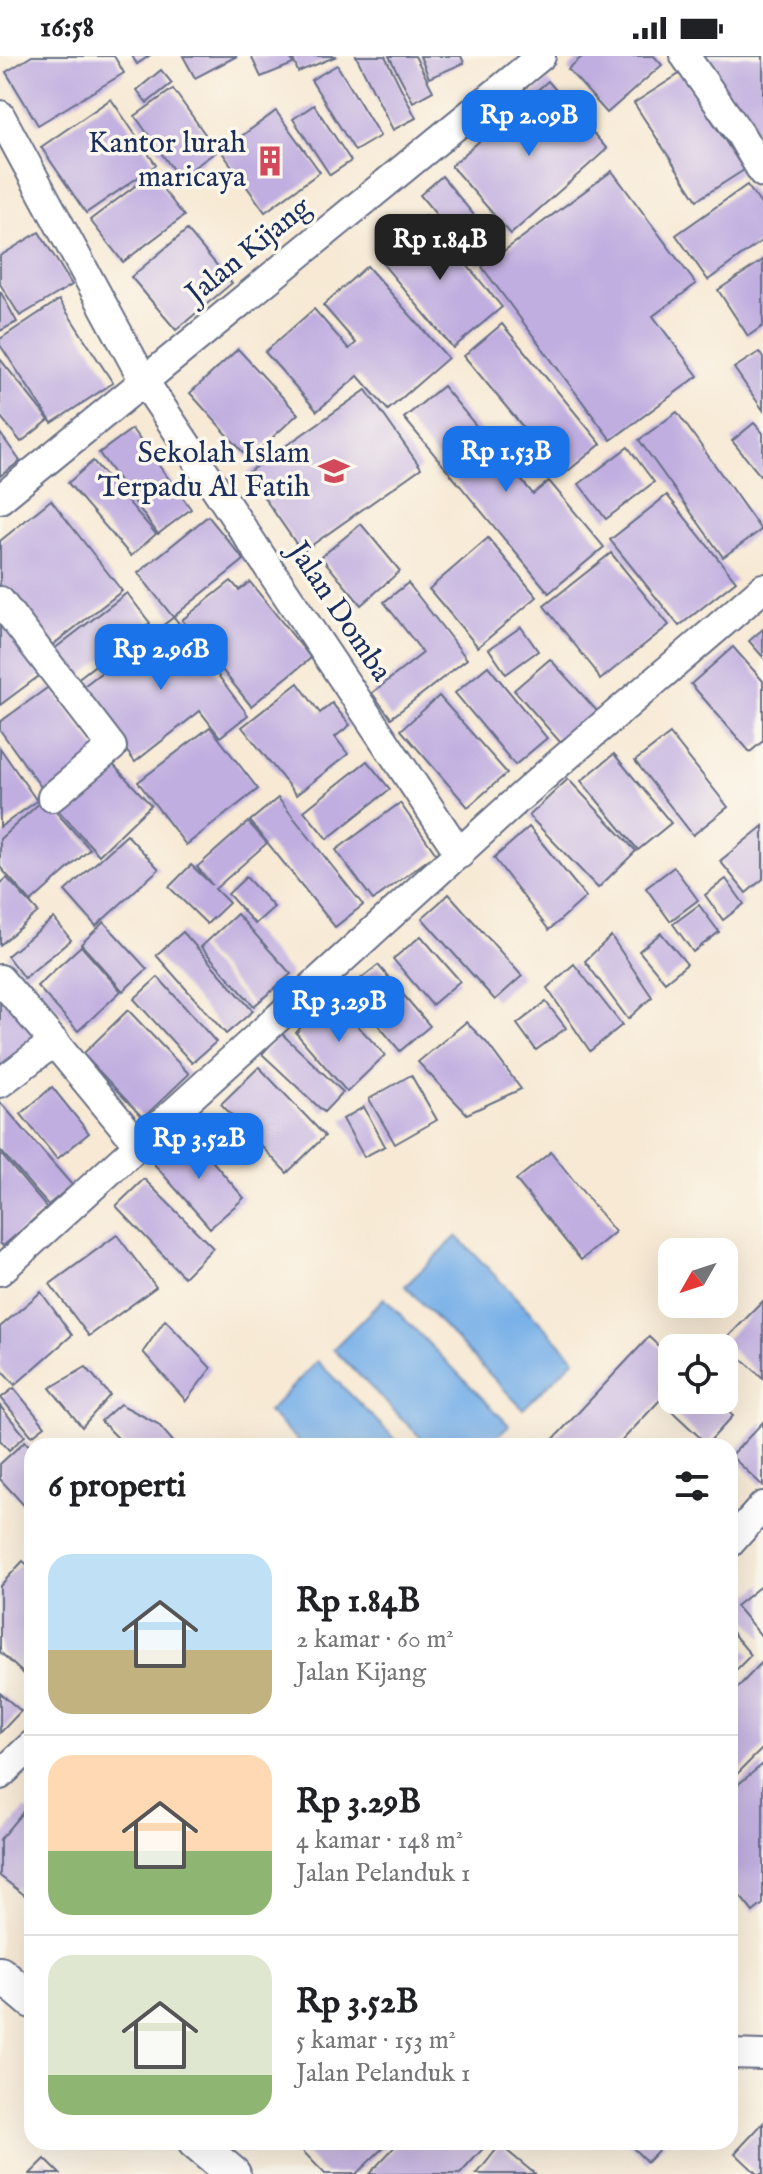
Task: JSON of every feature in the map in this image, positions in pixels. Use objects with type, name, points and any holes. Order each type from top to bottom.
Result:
[{"type":"street","name":"Jalan Kijang","points":[[0,499],[541,56]]},
{"type":"street","points":[[685,56],[740,134],[763,173]]},
{"type":"street","name":"Jalan Domba","points":[[0,115],[144,381],[460,854]]},
{"type":"street","points":[[0,1271],[597,729],[763,588]]},
{"type":"street","points":[[0,601],[112,747],[52,797]]},
{"type":"street","points":[[0,979],[138,1144]]},
{"type":"street","points":[[0,1083],[54,1042]]},
{"type":"street","points":[[738,1534],[763,1506]]},
{"type":"street","points":[[0,1775],[24,1752]]},
{"type":"street","points":[[0,1974],[24,1994]]},
{"type":"street","points":[[738,2054],[763,2055]]},
{"type":"street","points":[[204,2150],[233,2174]]},
{"type":"water","points":[[457,1236],[575,1359],[523,1409],[405,1286]]},
{"type":"water","points":[[384,1298],[509,1425],[495,1438],[421,1438],[333,1349]]},
{"type":"water","points":[[317,1361],[394,1438],[295,1438],[268,1412]]},
{"type":"building","points":[[32,56],[114,56],[124,73],[38,125],[6,72]]},
{"type":"building","points":[[132,56],[149,56],[137,64]]},
{"type":"building","points":[[183,56],[237,56],[195,78]]},
{"type":"building","points":[[251,56],[290,56],[293,64],[261,77]]},
{"type":"building","points":[[292,56],[337,56],[298,72]]},
{"type":"building","points":[[356,56],[385,56],[416,118],[393,130]]},
{"type":"building","points":[[389,56],[415,56],[433,91],[413,102]]},
{"type":"building","points":[[420,56],[461,56],[464,63],[429,78]]},
{"type":"building","points":[[583,56],[654,56],[662,65],[607,113],[568,69]]},
{"type":"building","points":[[696,56],[763,56],[763,144]]},
{"type":"building","points":[[337,65],[380,136],[355,151],[311,80]]},
{"type":"building","points":[[161,70],[172,83],[147,103],[137,90]]},
{"type":"building","points":[[681,73],[744,170],[697,200],[634,103]]},
{"type":"building","points":[[548,81],[607,149],[511,234],[451,166]]},
{"type":"building","points":[[173,89],[217,151],[179,178],[135,116]]},
{"type":"building","points":[[111,99],[156,165],[86,213],[41,147]]},
{"type":"building","points":[[314,105],[351,161],[330,175],[293,119]]},
{"type":"building","name":"Kantor lurah maricaya","points":[[276,111],[320,172],[265,212],[221,151]]},
{"type":"building","points":[[612,171],[696,284],[653,316],[698,376],[611,440],[482,267]]},
{"type":"building","points":[[151,174],[184,216],[123,262],[90,220]]},
{"type":"building","points":[[442,176],[500,247],[478,265],[420,195]]},
{"type":"building","points":[[747,185],[763,207],[763,240],[708,280],[676,235]]},
{"type":"building","points":[[426,216],[502,307],[453,348],[377,257]]},
{"type":"building","points":[[187,230],[232,283],[176,330],[131,277]]},
{"type":"building","points":[[39,232],[72,285],[20,316],[0,284],[0,256]]},
{"type":"building","points":[[763,260],[763,326],[748,336],[718,290]]},
{"type":"building","points":[[367,266],[448,358],[388,410],[358,376],[317,411],[265,352],[314,309],[349,349],[356,343],[323,305]]},
{"type":"building","points":[[0,291],[17,322],[0,331]]},
{"type":"building","points":[[59,300],[113,383],[52,423],[0,345],[0,339]]},
{"type":"building","points":[[502,324],[601,444],[563,475],[464,356]]},
{"type":"building","points":[[238,349],[298,414],[249,459],[190,393]]},
{"type":"building","points":[[759,352],[763,358],[763,410],[734,368]]},
{"type":"building","points":[[0,359],[49,420],[21,442],[0,416]]},
{"type":"building","points":[[443,386],[533,494],[549,481],[604,547],[549,593],[404,418]]},
{"type":"building","name":"Sekolah Islam Terpadu Al Fatih","points":[[366,390],[421,468],[302,552],[247,473]]},
{"type":"building","points":[[677,412],[761,530],[723,557],[639,440]]},
{"type":"building","points":[[754,423],[763,433],[763,479],[732,441]]},
{"type":"building","points":[[132,429],[191,509],[158,534],[99,453]]},
{"type":"building","points":[[0,433],[20,461],[0,476]]},
{"type":"building","points":[[628,447],[654,482],[606,519],[579,484]]},
{"type":"building","points":[[93,461],[156,534],[131,556],[68,483]]},
{"type":"building","points":[[667,495],[736,581],[679,626],[610,540]]},
{"type":"building","points":[[51,500],[122,591],[46,650],[0,588],[0,541]]},
{"type":"building","points":[[208,516],[244,560],[173,617],[138,573]]},
{"type":"building","points":[[361,524],[400,571],[361,605],[321,557]]},
{"type":"building","points":[[488,538],[537,597],[478,647],[429,589]]},
{"type":"building","points":[[611,553],[669,625],[600,680],[544,606]]},
{"type":"building","points":[[231,581],[239,590],[250,582],[311,658],[251,706],[182,620]]},
{"type":"building","points":[[408,583],[467,659],[391,718],[372,693],[423,653],[384,602]]},
{"type":"building","points":[[127,593],[150,623],[72,683],[49,653]]},
{"type":"building","points":[[0,615],[43,673],[0,705]]},
{"type":"building","points":[[174,617],[248,715],[220,737],[200,711],[135,762],[80,689]]},
{"type":"building","points":[[521,627],[538,651],[506,674],[489,649]]},
{"type":"building","points":[[763,629],[763,657],[749,641]]},
{"type":"building","points":[[733,647],[763,681],[763,741],[750,752],[691,684]]},
{"type":"building","points":[[550,659],[597,711],[561,743],[514,690]]},
{"type":"building","points":[[488,666],[547,738],[515,765],[455,693]]},
{"type":"building","points":[[298,683],[320,713],[332,703],[350,725],[335,737],[348,754],[296,795],[242,727]]},
{"type":"building","points":[[50,686],[100,755],[46,794],[0,730],[0,722]]},
{"type":"building","points":[[439,696],[507,773],[468,807],[401,730]]},
{"type":"building","points":[[210,727],[258,789],[186,845],[138,782]]},
{"type":"building","points":[[670,734],[728,807],[693,835],[635,761]]},
{"type":"building","points":[[0,748],[37,801],[0,827]]},
{"type":"building","points":[[614,754],[671,823],[638,850],[581,781]]},
{"type":"building","points":[[107,758],[151,805],[99,855],[55,807]]},
{"type":"building","points":[[367,761],[390,789],[327,839],[304,811]]},
{"type":"building","points":[[568,779],[636,851],[598,888],[529,816]]},
{"type":"building","points":[[278,798],[363,905],[335,927],[250,821]]},
{"type":"building","points":[[44,799],[90,849],[31,902],[0,867],[0,839]]},
{"type":"building","points":[[400,803],[436,854],[373,900],[336,850]]},
{"type":"building","points":[[248,822],[267,843],[215,889],[229,903],[207,924],[169,887],[191,865],[212,885],[197,867]]},
{"type":"building","points":[[763,826],[763,879],[746,893],[720,861]]},
{"type":"building","points":[[529,827],[586,897],[549,930],[494,858]]},
{"type":"building","points":[[127,835],[159,869],[96,926],[65,891]]},
{"type":"building","points":[[674,867],[698,900],[670,921],[646,888]]},
{"type":"building","points":[[246,877],[274,907],[255,924],[228,894]]},
{"type":"building","points":[[7,878],[38,912],[0,945],[0,884]]},
{"type":"building","points":[[726,879],[744,904],[723,920],[705,895]]},
{"type":"building","points":[[449,894],[522,976],[495,1000],[422,918]]},
{"type":"building","points":[[699,905],[719,932],[693,952],[673,924]]},
{"type":"building","points":[[237,914],[291,974],[254,1006],[201,947]]},
{"type":"building","points":[[54,918],[71,940],[24,978],[7,956]]},
{"type":"building","points":[[104,922],[147,969],[123,991],[81,944]]},
{"type":"building","points":[[183,932],[253,1011],[226,1034],[156,955]]},
{"type":"building","points":[[661,933],[687,964],[665,982],[639,951]]},
{"type":"building","points":[[421,936],[460,981],[432,1005],[393,959]]},
{"type":"building","points":[[611,936],[652,997],[628,1019],[585,961]]},
{"type":"building","points":[[81,946],[121,991],[78,1031],[37,986]]},
{"type":"building","points":[[574,964],[622,1025],[590,1051],[547,988]]},
{"type":"building","points":[[378,965],[430,1026],[400,1051],[348,989]]},
{"type":"building","points":[[158,977],[216,1042],[192,1063],[134,999]]},
{"type":"building","points":[[0,992],[42,1040],[0,1076]]},
{"type":"building","points":[[328,994],[385,1055],[347,1092],[296,1033]]},
{"type":"building","points":[[546,1002],[566,1028],[536,1050],[517,1024]]},
{"type":"building","points":[[128,1010],[189,1074],[143,1118],[83,1054]]},
{"type":"building","points":[[466,1022],[487,1043],[521,1089],[467,1114],[418,1062]]},
{"type":"building","points":[[281,1033],[343,1092],[324,1112],[262,1054]]},
{"type":"building","points":[[259,1067],[325,1136],[287,1173],[221,1104]]},
{"type":"building","points":[[411,1075],[437,1120],[395,1144],[369,1099]]},
{"type":"building","points":[[52,1087],[89,1133],[57,1159],[21,1114]]},
{"type":"building","points":[[0,1102],[72,1185],[48,1205],[0,1150]]},
{"type":"building","points":[[364,1107],[385,1146],[364,1157],[343,1119]]},
{"type":"building","points":[[189,1134],[244,1198],[210,1228],[154,1164]]},
{"type":"building","points":[[551,1152],[615,1232],[581,1260],[516,1180]]},
{"type":"building","points":[[0,1153],[47,1208],[3,1246],[0,1243]]},
{"type":"building","points":[[144,1179],[213,1248],[184,1277],[116,1206]]},
{"type":"building","points":[[117,1235],[156,1287],[89,1336],[50,1284]]},
{"type":"building","points":[[41,1292],[72,1335],[15,1385],[0,1368],[0,1327]]},
{"type":"building","points":[[763,1301],[763,1378],[738,1356],[738,1334],[731,1334]]},
{"type":"building","points":[[165,1320],[211,1368],[186,1401],[143,1352]]},
{"type":"building","points":[[649,1337],[658,1346],[658,1402],[624,1438],[554,1438]]},
{"type":"building","points":[[86,1367],[110,1395],[82,1427],[50,1388]]},
{"type":"building","points":[[14,1388],[45,1426],[32,1436],[1,1398]]},
{"type":"building","points":[[120,1404],[158,1424],[170,1438],[118,1438],[101,1421]]},
{"type":"building","points":[[0,1406],[25,1436],[9,1450],[0,1440]]},
{"type":"building","points":[[675,1414],[733,1416],[713,1438],[701,1438]]},
{"type":"building","points":[[763,1422],[763,1486],[738,1463],[738,1449]]},
{"type":"building","points":[[24,1442],[24,1505],[0,1479],[0,1464]]},
{"type":"building","points":[[24,1562],[24,1674],[0,1652],[0,1586]]},
{"type":"building","points":[[763,1584],[763,1638],[738,1608],[738,1604]]},
{"type":"building","points":[[738,1640],[751,1655],[738,1668]]},
{"type":"building","points":[[763,1661],[763,1748],[738,1773],[738,1688]]},
{"type":"building","points":[[0,1693],[21,1711],[0,1733]]},
{"type":"building","points":[[763,1764],[763,1904],[753,1912],[738,1894],[738,1784]]},
{"type":"building","points":[[24,1810],[24,1895],[0,1876],[0,1839]]},
{"type":"building","points":[[763,2123],[763,2174],[757,2174],[735,2153]]},
{"type":"building","points":[[302,2150],[381,2150],[356,2174],[325,2174]]},
{"type":"building","points":[[392,2150],[482,2150],[460,2174],[369,2174]]},
{"type":"building","points":[[496,2150],[506,2150],[535,2174],[477,2174]]},
{"type":"building","points":[[635,2150],[658,2150],[647,2162]]},
{"type":"building","points":[[45,2159],[60,2174],[30,2174]]},
{"type":"place","name":"Kantor lurah maricaya","points":[[270,161]]},
{"type":"place","name":"Sekolah Islam Terpadu Al Fatih","points":[[334,471]]}]
